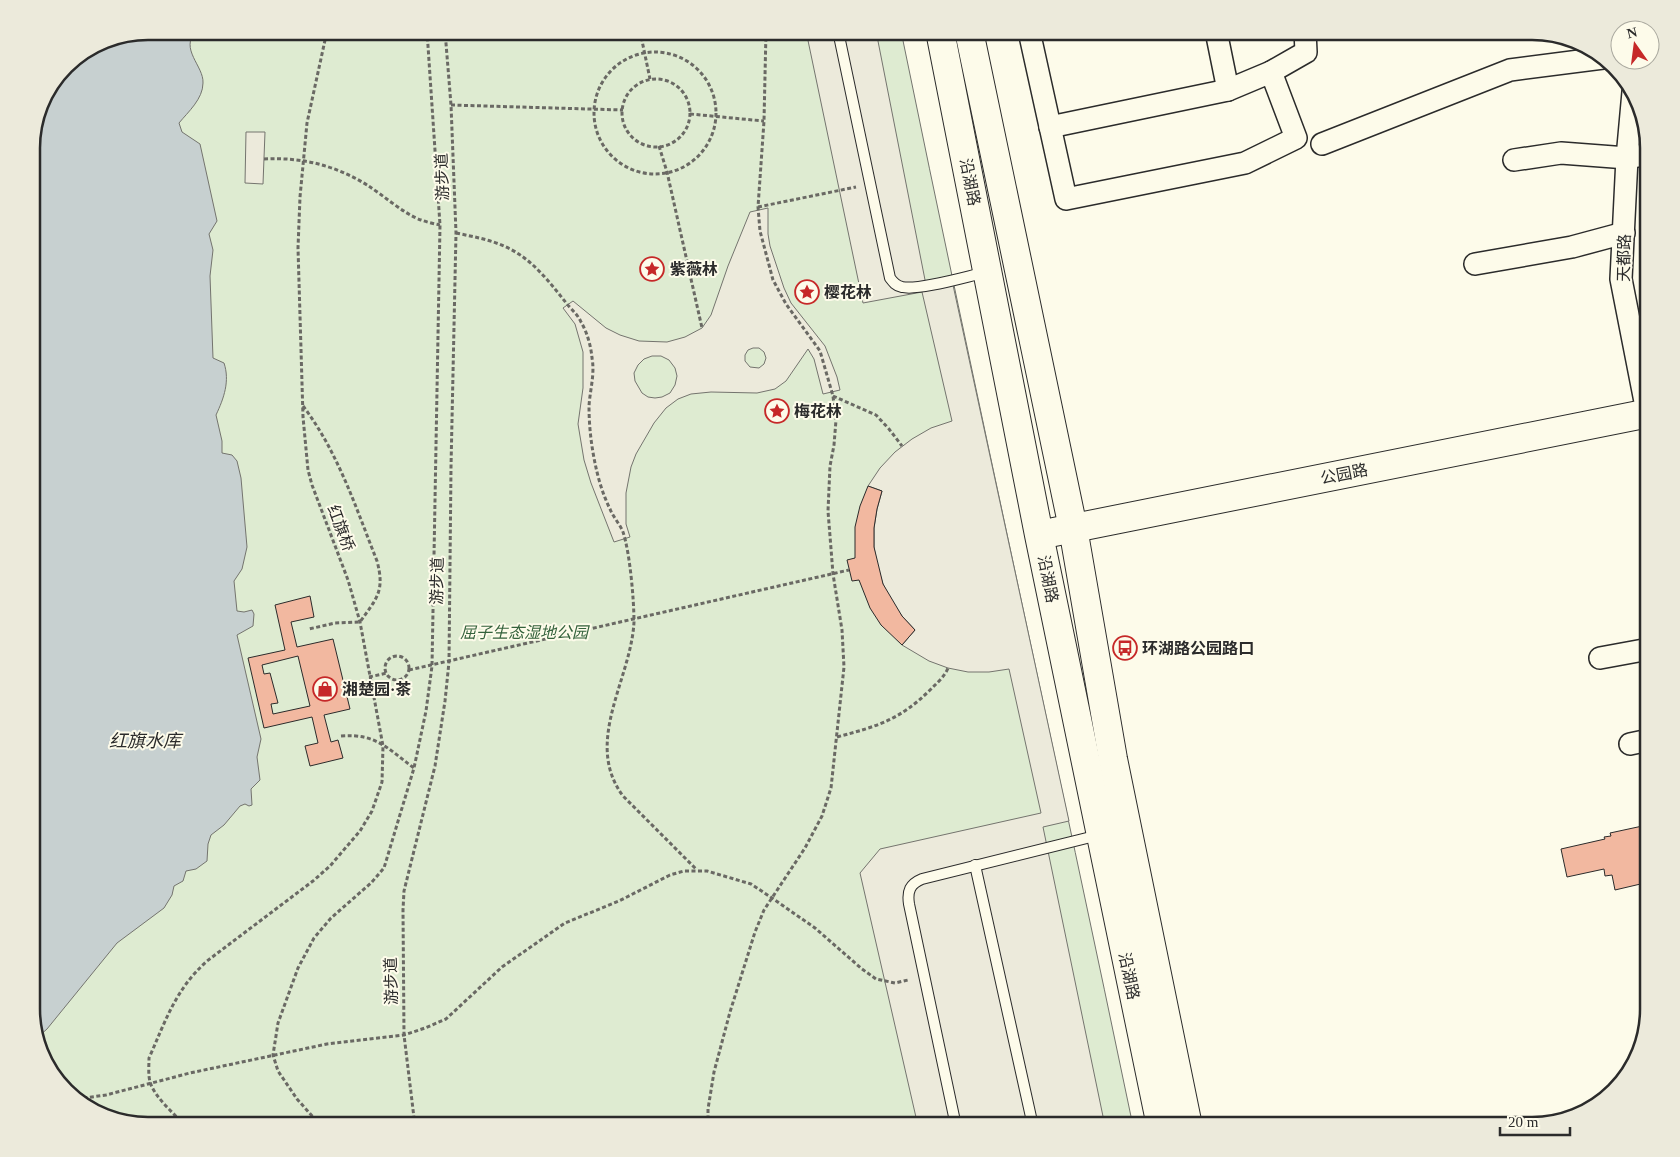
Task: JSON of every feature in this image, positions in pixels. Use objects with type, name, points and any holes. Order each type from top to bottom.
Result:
[{"type":"main road","name":"沿湖路","points":[[942,40],[1039,535],[1159,1117]]},
{"type":"main road","name":"沿湖路","points":[[971,40],[1073,528],[1113,759],[1186,1117]]},
{"type":"main road","name":"公园路","points":[[1039,535],[1640,418]]},
{"type":"street","points":[[1034,40],[1050,127],[1066,199],[1244,163],[1296,138],[1271,72]]},
{"type":"street","points":[[1218,40],[1228,90]]},
{"type":"street","points":[[1050,127],[1228,90],[1271,72],[1306,52],[1305,40]]},
{"type":"street","points":[[1322,144],[1510,70],[1593,59]]},
{"type":"street","name":"天都路","points":[[1632,107],[1627,158],[1622,279],[1640,374]]},
{"type":"street","points":[[1514,160],[1561,153],[1627,158],[1640,156]]},
{"type":"street","points":[[1475,264],[1572,247],[1624,233]]},
{"type":"street","points":[[1600,658],[1640,651]]},
{"type":"lane","points":[[840,40],[890,278],[894,284],[902,287],[921,286],[988,272]]},
{"type":"lane","points":[[954,1117],[909,904],[908,894],[910,887],[922,878],[1100,835]]},
{"type":"lane","points":[[975,865],[1031,1117]]},
{"type":"path","name":"红旗桥","points":[[151,1083],[149,1058],[174,1001],[193,974],[207,960],[330,866],[360,831],[372,812],[382,782],[383,746],[360,622],[348,580],[308,470],[303,406],[298,248],[303,160],[307,123],[325,40]]},
{"type":"path","points":[[313,1117],[297,1099],[278,1071],[273,1055],[278,1023],[298,968],[314,938],[384,868],[414,768],[426,711],[432,666],[440,225],[428,40]]},
{"type":"path","name":"游步道","points":[[414,1117],[404,1034],[404,891],[435,766],[449,662],[456,233],[451,105],[446,40]]},
{"type":"path","points":[[642,40],[650,79]]},
{"type":"path","points":[[708,1117],[714,1072],[730,1012],[755,932],[764,910],[822,816],[831,788],[844,667],[842,630],[833,574],[828,511],[830,466],[836,420],[833,396],[820,351],[786,304],[774,280],[760,230],[758,207],[764,121],[766,40]]},
{"type":"path","points":[[644,53],[672,54],[685,59],[705,77],[712,90],[715,103],[716,117],[713,132],[706,146],[695,158],[682,167],[667,172],[643,172],[621,163],[609,153],[600,140],[595,125],[594,109],[596,96],[609,72],[619,63],[644,53]]},
{"type":"path","points":[[650,79],[660,79],[678,87],[685,94],[689,104],[688,124],[683,134],[675,141],[659,146],[644,144],[634,139],[627,130],[623,120],[622,110],[625,99],[631,90],[640,83],[650,79]]},
{"type":"path","points":[[451,105],[622,110]]},
{"type":"path","points":[[690,114],[764,121]]},
{"type":"path","points":[[659,146],[667,172],[702,328]]},
{"type":"path","points":[[264,159],[303,160],[334,168],[365,184],[420,220],[440,225]]},
{"type":"path","points":[[758,207],[870,184]]},
{"type":"path","points":[[456,233],[494,242],[513,250],[536,268],[553,286],[581,322],[588,339],[592,358],[593,378],[589,406],[590,435],[595,464],[602,487],[610,510],[623,532],[630,567],[634,620],[632,638],[608,733],[606,750],[609,767],[614,784],[623,796],[696,870]]},
{"type":"path","points":[[833,396],[876,415],[889,428],[902,446]]},
{"type":"path","points":[[303,406],[325,437],[338,465],[377,561],[381,577],[380,590],[360,622],[335,623],[309,629]]},
{"type":"path","points":[[409,670],[849,570]]},
{"type":"path","points":[[397,656],[404,658],[409,663],[409,670],[406,676],[395,680],[387,673],[387,662],[397,656]]},
{"type":"path","points":[[837,737],[884,723],[905,712],[940,680],[948,668]]},
{"type":"path","points":[[369,677],[387,673]]},
{"type":"path","points":[[341,736],[354,735],[374,739],[414,768]]},
{"type":"path","points":[[86,1097],[273,1055],[327,1044],[404,1034],[425,1028],[446,1019],[502,967],[565,923],[619,901],[670,875],[684,870],[724,875],[751,884],[815,928],[876,980],[895,983],[923,976]]},
{"type":"path","points":[[151,1083],[159,1096],[177,1117]]},
{"type":"green space","name":"屈子生态湿地公园","points":[[148,40],[903,40],[1131,1117],[148,1117],[134,1116],[106,1109],[88,1099],[62,1075],[54,1063],[48,1051],[40,1016],[40,141],[46,113],[51,100],[62,82],[88,58],[100,51],[120,44]]},
{"type":"shaded area","points":[[808,40],[878,40],[927,290],[953,285],[1069,821],[1043,827],[1103,1117],[916,1117],[860,873],[880,849],[1041,813],[1009,669],[989,672],[968,672],[948,668],[929,661],[902,645],[915,630],[891,601],[883,584],[874,547],[874,528],[882,491],[868,486],[880,468],[895,452],[931,428],[952,421],[922,292],[863,303]]},
{"type":"shaded area","points":[[246,132],[265,132],[263,184],[245,183]]},
{"type":"shaded area","points":[[768,208],[770,246],[784,288],[791,303],[825,346],[840,390],[823,394],[814,359],[808,349],[786,381],[775,389],[757,393],[711,392],[691,394],[678,399],[666,408],[654,423],[636,454],[631,467],[626,493],[626,524],[630,537],[614,542],[584,460],[578,424],[583,388],[583,352],[575,324],[563,308],[573,301],[606,328],[639,341],[667,342],[685,337],[702,328],[711,315],[750,212]],"holes":[[[759,348],[764,352],[766,358],[764,364],[759,368],[750,367],[745,361],[745,355],[748,350]],[[652,356],[661,356],[669,360],[675,368],[677,376],[675,385],[670,393],[662,397],[648,397],[642,393],[635,381],[634,373],[638,365],[644,359]]]},
{"type":"water","name":"红旗水库","points":[[191,40],[191,51],[200,70],[203,83],[201,94],[179,123],[182,132],[200,144],[217,221],[209,234],[213,250],[210,276],[213,358],[224,363],[226,383],[224,396],[216,415],[222,441],[222,453],[232,455],[237,461],[241,478],[247,547],[242,569],[234,581],[237,611],[252,610],[254,614],[253,626],[237,635],[261,739],[257,757],[260,780],[251,789],[252,805],[245,804],[240,806],[224,825],[211,835],[208,844],[207,861],[196,869],[186,871],[183,881],[174,886],[172,895],[164,908],[117,943],[43,1033],[40,1016],[40,141],[42,127],[51,100],[62,82],[94,54],[113,46],[134,41]]},
{"type":"building","points":[[868,486],[882,491],[874,528],[874,547],[883,584],[902,616],[915,630],[902,645],[881,625],[870,608],[859,580],[852,581],[847,560],[855,558],[855,527],[860,506]]},
{"type":"building","name":"湘楚园·茶","points":[[310,596],[314,617],[291,622],[297,647],[333,639],[350,709],[324,715],[331,742],[338,740],[343,758],[310,766],[305,746],[318,743],[312,717],[264,728],[248,658],[285,650],[275,605]],"holes":[[[298,656],[310,706],[273,714],[271,704],[278,703],[270,673],[264,674],[262,665]]]},
{"type":"building","points":[[1640,827],[1640,884],[1615,890],[1612,875],[1605,876],[1604,869],[1567,877],[1561,849],[1605,839],[1604,837],[1611,836],[1610,833]]},
{"type":"place","name":"紫薇林","points":[[652,269]]},
{"type":"place","name":"樱花林","points":[[807,292]]},
{"type":"place","name":"梅花林","points":[[777,411]]},
{"type":"place","name":"环湖路公园路口","points":[[1125,648]]},
{"type":"place","name":"湘楚园·茶","points":[[325,689]]}]
